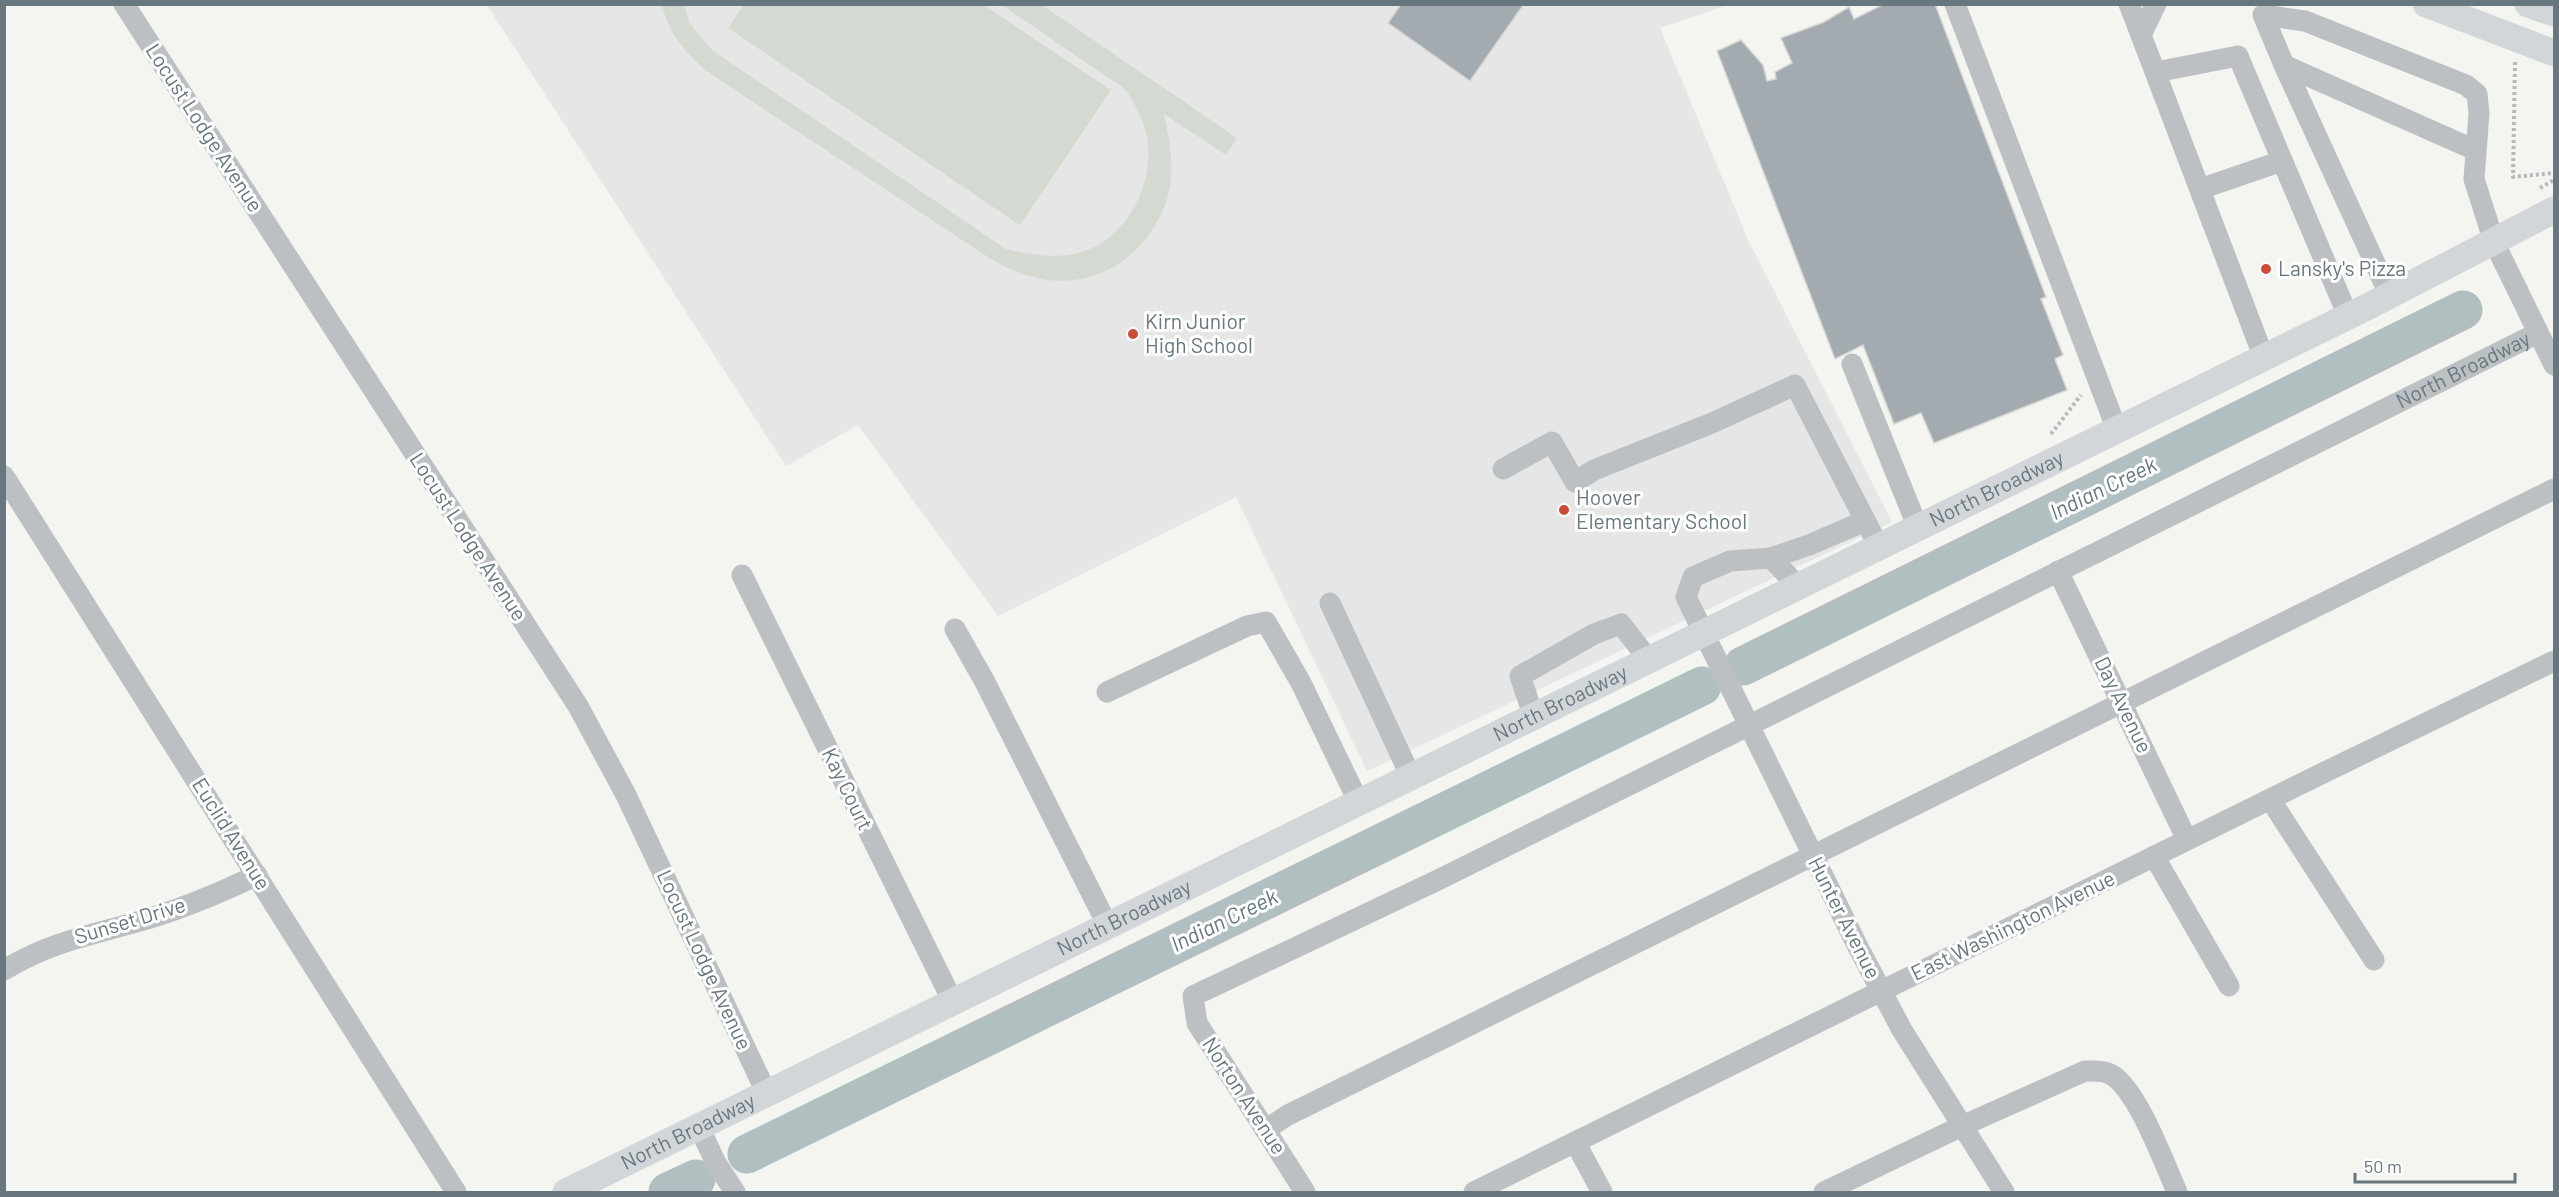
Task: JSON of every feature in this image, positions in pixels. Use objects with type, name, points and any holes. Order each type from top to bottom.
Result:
[{"type":"main road","points":[[2426,4],[2554,53]]},
{"type":"main road","points":[[2529,4],[2554,13]]},
{"type":"main road","name":"North Broadway","points":[[566,1192],[2390,296],[2554,213]]},
{"type":"street","name":"Locust Lodge Avenue","points":[[124,4],[578,706],[626,795],[767,1094]]},
{"type":"street","points":[[1956,4],[2117,430]]},
{"type":"street","points":[[2129,4],[2264,358]]},
{"type":"street","points":[[2141,35],[2156,4]]},
{"type":"street","points":[[2390,296],[2263,15],[2305,21],[2466,85],[2477,94],[2479,113],[2474,179],[2494,242],[2554,365]]},
{"type":"street","points":[[2156,72],[2238,56],[2348,316]]},
{"type":"street","points":[[2284,65],[2475,150]]},
{"type":"street","points":[[2200,189],[2282,161]]},
{"type":"street","name":"North Broadway","points":[[1193,996],[1448,874],[2538,333]]},
{"type":"street","points":[[1852,364],[1918,528]]},
{"type":"street","points":[[1503,469],[1552,442],[1575,482],[1594,470],[1712,423],[1795,386],[1879,547]]},
{"type":"street","name":"Euclid Avenue","points":[[4,476],[456,1192]]},
{"type":"street","points":[[1265,1130],[1288,1115],[1503,1008],[2554,489]]},
{"type":"street","name":"Hunter Avenue","points":[[1865,521],[1809,545],[1771,558],[1730,561],[1693,577],[1686,597],[1881,991],[1915,1053],[2004,1192]]},
{"type":"street","points":[[1771,558],[1799,586]]},
{"type":"street","name":"Day Avenue","points":[[2058,571],[2187,840]]},
{"type":"street","name":"Kay Court","points":[[742,575],[953,1002]]},
{"type":"street","points":[[1330,603],[1412,777]]},
{"type":"street","points":[[1107,692],[1247,627],[1266,622],[1301,683],[1359,803]]},
{"type":"street","points":[[1534,717],[1520,676],[1594,633],[1621,624],[1649,660]]},
{"type":"street","points":[[955,629],[980,672],[1108,926]]},
{"type":"street","name":"East Washington Avenue","points":[[1474,1192],[2270,799],[2554,662]]},
{"type":"street","points":[[2270,799],[2374,960]]},
{"type":"street","points":[[2154,856],[2229,986]]},
{"type":"street","name":"Sunset Drive","points":[[4,970],[49,946],[205,899],[257,875]]},
{"type":"street","name":"Norton Avenue","points":[[1193,996],[1197,1023],[1305,1192]]},
{"type":"street","points":[[1824,1192],[1962,1126],[2085,1071],[2099,1071],[2111,1075],[2134,1100],[2177,1192]]},
{"type":"street","points":[[699,1127],[716,1163],[735,1192]]},
{"type":"street","points":[[1575,1142],[1602,1192]]},
{"type":"path","points":[[2515,52],[2513,177],[2554,173]]},
{"type":"path","points":[[2047,440],[2081,395]]},
{"type":"shaded area","name":"Kirn Junior High School","points":[[487,5],[1728,5],[1660,28],[1749,242],[1892,522],[1367,771],[1236,497],[998,616],[858,425],[786,466]]},
{"type":"shaded area","points":[[662,5],[684,5],[690,24],[712,50],[1006,249],[1042,256],[1070,255],[1096,246],[1111,236],[1124,222],[1142,190],[1147,173],[1148,154],[1147,136],[1143,124],[1126,90],[1002,5],[1042,5],[1237,138],[1226,155],[1164,114],[1171,152],[1171,181],[1163,211],[1145,240],[1111,269],[1092,276],[1072,280],[1032,277],[991,259],[705,70],[678,41],[668,24]]},
{"type":"shaded area","points":[[744,5],[984,5],[1111,90],[1020,225],[728,28]]},
{"type":"building","points":[[1401,4],[1524,4],[1470,81],[1388,23]]},
{"type":"building","points":[[1884,4],[1935,4],[2046,297],[2041,299],[2063,355],[2055,359],[2067,390],[1934,443],[1921,413],[1894,424],[1863,345],[1835,359],[1717,51],[1741,40],[1763,65],[1767,81],[1776,79],[1775,72],[1792,63],[1781,38],[1824,22],[1849,7],[1854,19]]},
{"type":"waterway","name":"Indian Creek","points":[[1743,666],[2463,310]]},
{"type":"waterway","name":"Indian Creek","points":[[747,1154],[1702,686]]},
{"type":"waterway","name":"Indian Creek","points":[[668,1192],[696,1179]]},
{"type":"place","name":"Lansky's Pizza","points":[[2266,269]]},
{"type":"place","name":"Kirn Junior High School","points":[[1133,334]]},
{"type":"place","name":"Hoover Elementary School","points":[[1564,510]]}]
